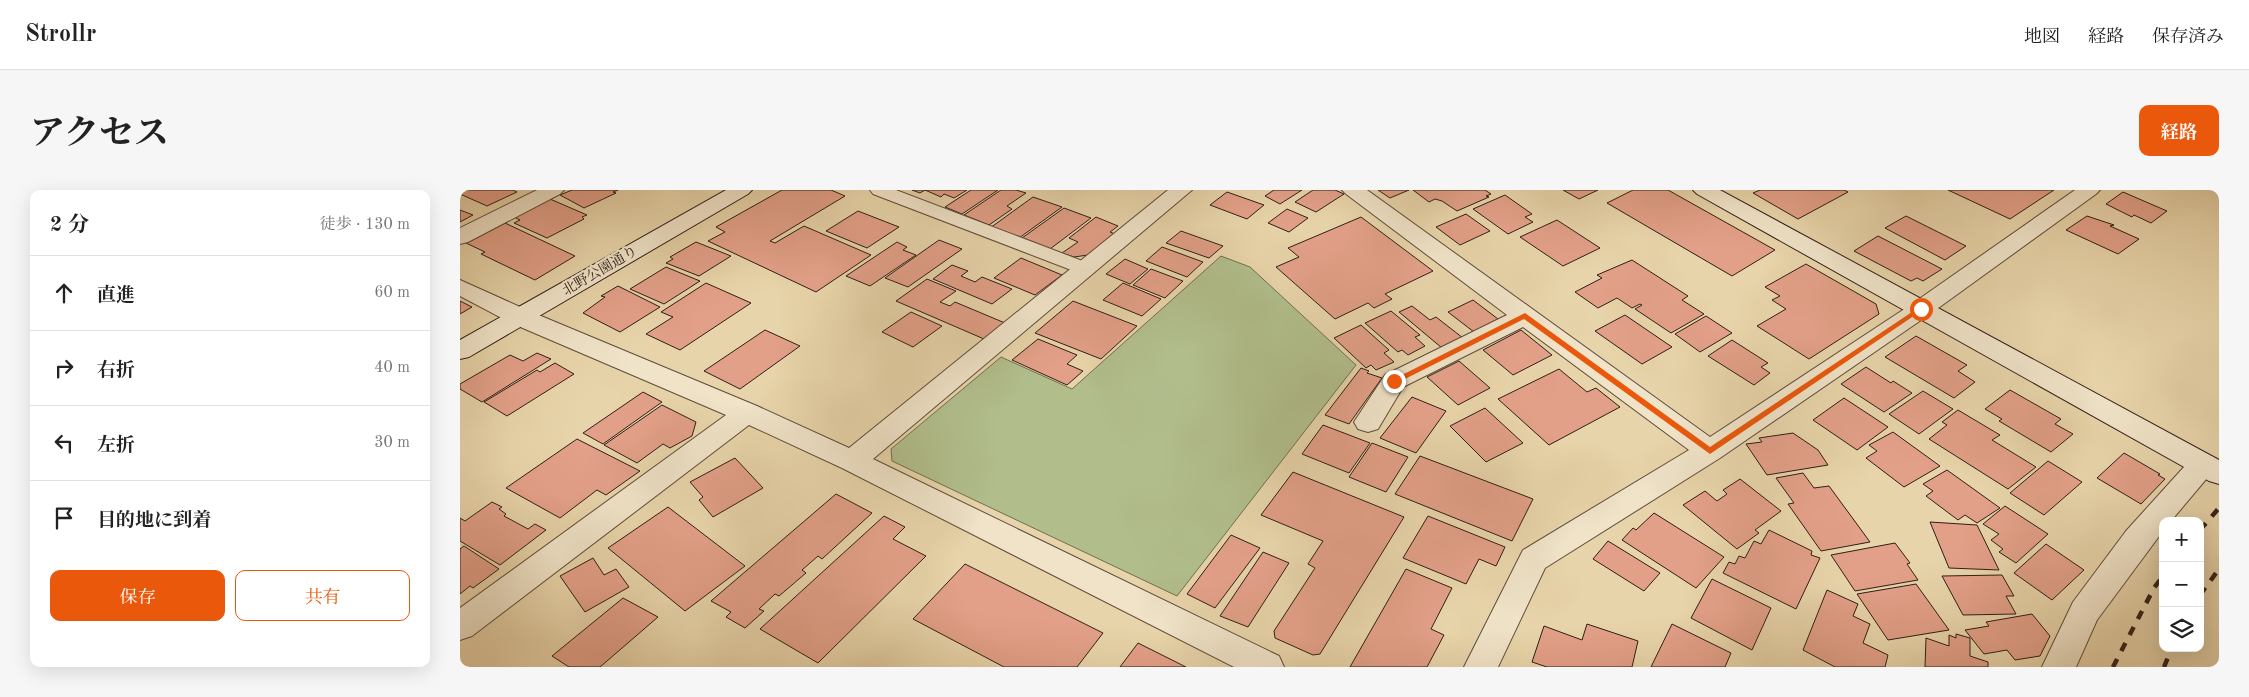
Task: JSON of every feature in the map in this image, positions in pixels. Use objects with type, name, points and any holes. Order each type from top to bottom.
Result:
[{"type":"street","points":[[460,237],[552,190]]},
{"type":"street","name":"北野公園通り","points":[[460,351],[741,190]]},
{"type":"street","points":[[852,461],[1181,190]]},
{"type":"street","points":[[1353,190],[1710,451]]},
{"type":"street","points":[[1704,190],[2211,469],[2137,540],[2084,612],[2059,667]]},
{"type":"street","points":[[1481,667],[1534,559],[1710,451],[1921,309],[2089,190]]},
{"type":"street","points":[[460,286],[520,317],[747,413],[852,461],[1267,667]]},
{"type":"street","points":[[1368,422],[1394,381],[1525,316]]},
{"type":"street","points":[[460,626],[747,413]]},
{"type":"lane","points":[[879,190],[1086,269]]},
{"type":"green space","points":[[1221,256],[1250,267],[1356,365],[1177,596],[892,461],[891,449],[1001,357],[1072,389]]},
{"type":"building","points":[[460,190],[513,190],[517,192],[487,206],[460,194]]},
{"type":"building","points":[[572,190],[618,190],[613,192],[616,193],[584,208],[560,195]]},
{"type":"building","points":[[782,190],[831,190],[845,196],[770,241],[775,243],[804,226],[871,255],[816,292],[708,241],[725,232],[716,227]]},
{"type":"building","points":[[912,190],[925,190],[920,193]]},
{"type":"building","points":[[925,190],[967,190],[954,198],[944,194],[941,197]]},
{"type":"building","points":[[971,190],[998,190],[962,214],[945,207]]},
{"type":"building","points":[[1001,190],[1016,190],[1026,193],[1007,206],[1012,209],[989,225],[964,215]]},
{"type":"building","points":[[1274,190],[1302,190],[1280,204],[1265,196]]},
{"type":"building","points":[[1313,190],[1335,190],[1344,194],[1316,212],[1295,202]]},
{"type":"building","points":[[1378,190],[1409,190],[1390,198]]},
{"type":"building","points":[[1413,190],[1485,190],[1491,194],[1486,196],[1489,197],[1457,211],[1442,201],[1435,199],[1429,202]]},
{"type":"building","points":[[1563,190],[1598,190],[1579,199]]},
{"type":"building","points":[[1633,190],[1668,190],[1775,250],[1732,276],[1607,203]]},
{"type":"building","points":[[1760,190],[1844,190],[1848,192],[1798,219],[1753,193]]},
{"type":"building","points":[[1948,190],[2054,190],[2010,219]]},
{"type":"building","points":[[1227,192],[1264,205],[1247,219],[1210,205]]},
{"type":"building","points":[[2123,192],[2167,211],[2151,223],[2134,215],[2132,217],[2106,204]]},
{"type":"building","points":[[1505,195],[1532,214],[1525,217],[1533,222],[1508,234],[1473,209]]},
{"type":"building","points":[[1033,197],[1062,207],[1019,238],[990,228]]},
{"type":"building","points":[[550,199],[587,215],[582,217],[584,219],[547,238],[514,223],[520,220],[514,217]]},
{"type":"building","points":[[1064,208],[1091,218],[1050,249],[1022,238]]},
{"type":"building","points":[[1287,209],[1308,218],[1289,232],[1268,223]]},
{"type":"building","points":[[460,210],[473,215],[460,222]]},
{"type":"building","points":[[858,211],[899,227],[867,248],[826,231]]},
{"type":"building","points":[[1466,214],[1490,231],[1460,245],[1436,227]]},
{"type":"building","points":[[1906,216],[1966,246],[1945,260],[1885,228]]},
{"type":"building","points":[[2087,216],[2114,225],[2110,226],[2139,239],[2118,254],[2066,230]]},
{"type":"building","points":[[1096,217],[1118,226],[1110,232],[1115,234],[1088,255],[1074,257],[1062,253],[1078,242],[1069,238]]},
{"type":"building","points":[[1361,217],[1433,271],[1385,294],[1392,299],[1374,308],[1368,303],[1335,319],[1276,267],[1299,257],[1288,248]]},
{"type":"building","points":[[1557,220],[1600,248],[1563,266],[1520,237]]},
{"type":"building","points":[[505,223],[575,256],[535,280],[481,254],[485,252],[466,243]]},
{"type":"building","points":[[1181,231],[1223,246],[1209,258],[1166,243]]},
{"type":"building","points":[[1878,236],[1942,269],[1923,281],[1917,278],[1911,281],[1854,251]]},
{"type":"building","points":[[939,240],[962,249],[908,287],[885,278]]},
{"type":"building","points":[[696,242],[731,256],[699,276],[666,263],[673,259],[670,257]]},
{"type":"building","points":[[897,242],[907,247],[903,250],[916,255],[870,286],[846,276]]},
{"type":"building","points":[[1162,247],[1203,262],[1187,277],[1146,261]]},
{"type":"building","points":[[1021,258],[1062,275],[1035,295],[994,278]]},
{"type":"building","points":[[1125,259],[1148,269],[1130,284],[1106,274]]},
{"type":"building","points":[[1632,260],[1688,296],[1682,300],[1704,314],[1671,333],[1635,309],[1642,305],[1640,304],[1632,308],[1617,298],[1598,308],[1575,292],[1602,278],[1597,275]]},
{"type":"building","points":[[1806,264],[1876,304],[1879,314],[1809,359],[1757,326],[1786,309],[1772,300],[1780,296],[1765,287]]},
{"type":"building","points":[[952,265],[968,271],[961,276],[975,282],[982,277],[1012,289],[992,304],[933,279]]},
{"type":"building","points":[[666,267],[700,281],[664,304],[630,289]]},
{"type":"building","points":[[1151,269],[1183,281],[1165,298],[1133,285]]},
{"type":"building","points":[[927,279],[956,291],[940,302],[950,306],[955,302],[1005,323],[984,339],[896,301]]},
{"type":"building","points":[[706,283],[751,303],[680,350],[646,334],[673,317],[661,312]]},
{"type":"building","points":[[1123,283],[1161,299],[1142,316],[1103,300]]},
{"type":"building","points":[[618,286],[660,307],[620,332],[583,313],[605,297],[601,296]]},
{"type":"building","points":[[1473,300],[1498,319],[1474,332],[1448,312]]},
{"type":"building","points":[[460,301],[472,307],[460,314]]},
{"type":"building","points":[[1073,301],[1137,326],[1101,359],[1035,333]]},
{"type":"building","points":[[1412,306],[1430,320],[1436,317],[1463,338],[1442,348],[1399,312]]},
{"type":"building","points":[[1391,311],[1420,335],[1415,337],[1425,346],[1408,355],[1402,350],[1398,352],[1365,323]]},
{"type":"building","points":[[911,312],[942,326],[913,347],[882,332]]},
{"type":"building","points":[[1625,315],[1672,347],[1642,364],[1595,331]]},
{"type":"building","points":[[1706,316],[1732,333],[1700,352],[1675,334]]},
{"type":"building","points":[[1361,325],[1389,350],[1384,353],[1394,362],[1376,370],[1371,365],[1366,368],[1334,338]]},
{"type":"building","points":[[765,330],[800,346],[740,389],[704,371]]},
{"type":"building","points":[[1521,330],[1552,355],[1513,375],[1483,350]]},
{"type":"building","points":[[1916,336],[1967,365],[1958,371],[1975,382],[1954,398],[1885,357]]},
{"type":"building","points":[[1038,339],[1077,355],[1067,364],[1083,371],[1067,385],[1012,360]]},
{"type":"building","points":[[1732,340],[1768,363],[1761,367],[1770,373],[1754,385],[1708,356]]},
{"type":"building","points":[[537,353],[551,359],[482,402],[460,389],[460,384],[510,355],[523,361]]},
{"type":"building","points":[[1459,361],[1490,388],[1458,405],[1427,377]]},
{"type":"building","points":[[555,363],[574,374],[507,416],[484,402],[537,370],[540,372]]},
{"type":"building","points":[[1866,367],[1891,383],[1893,381],[1912,393],[1884,412],[1841,384]]},
{"type":"building","points":[[1361,368],[1369,371],[1367,373],[1382,378],[1349,424],[1325,415]]},
{"type":"building","points":[[1559,369],[1587,392],[1596,388],[1620,407],[1549,445],[1498,399]]},
{"type":"building","points":[[2010,390],[2061,419],[2055,424],[2073,434],[2051,452],[1999,421],[2002,419],[1985,409]]},
{"type":"building","points":[[1923,391],[1953,409],[1919,434],[1889,414]]},
{"type":"building","points":[[643,392],[662,402],[603,444],[583,433]]},
{"type":"building","points":[[1412,397],[1446,411],[1416,453],[1380,438]]},
{"type":"building","points":[[1844,398],[1888,427],[1857,450],[1813,420]]},
{"type":"building","points":[[662,405],[696,422],[692,436],[670,448],[663,444],[637,463],[604,445]]},
{"type":"building","points":[[1485,408],[1523,443],[1486,462],[1450,426]]},
{"type":"building","points":[[1958,410],[2000,435],[1992,440],[2036,467],[2008,489],[1929,439],[1947,425],[1942,422]]},
{"type":"building","points":[[1323,425],[1370,443],[1349,473],[1302,454]]},
{"type":"building","points":[[1893,432],[1940,466],[1904,487],[1866,458],[1877,451],[1869,445]]},
{"type":"building","points":[[1793,433],[1818,450],[1828,465],[1767,475],[1746,444],[1762,442],[1759,438]]},
{"type":"building","points":[[577,439],[640,471],[606,495],[597,490],[560,518],[506,488]]},
{"type":"building","points":[[1372,443],[1408,457],[1386,492],[1349,477]]},
{"type":"building","points":[[2124,453],[2160,474],[2158,475],[2165,479],[2141,504],[2097,478]]},
{"type":"building","points":[[1420,456],[1533,499],[1512,541],[1395,494]]},
{"type":"building","points":[[735,458],[763,488],[713,517],[699,500],[703,497],[690,482]]},
{"type":"building","points":[[2048,461],[2082,482],[2044,515],[2010,493]]},
{"type":"building","points":[[1947,470],[2000,508],[1977,523],[1965,515],[1958,520],[1926,496],[1933,491],[1923,484]]},
{"type":"building","points":[[1293,472],[1404,517],[1320,654],[1313,655],[1275,638],[1274,631],[1315,568],[1308,564],[1323,541],[1261,515]]},
{"type":"building","points":[[1803,473],[1814,488],[1829,486],[1870,542],[1821,551],[1788,504],[1794,503],[1776,478]]},
{"type":"building","points":[[1740,479],[1781,511],[1755,530],[1759,533],[1737,549],[1683,505],[1705,491],[1717,501],[1727,494],[1723,490]]},
{"type":"building","points":[[836,494],[872,513],[822,559],[818,556],[802,570],[806,573],[779,596],[775,594],[759,609],[764,611],[745,628],[726,617],[731,612],[711,601]]},
{"type":"building","points":[[492,502],[502,507],[499,509],[506,514],[504,516],[528,529],[535,524],[546,530],[500,565],[460,541],[460,518],[465,521]]},
{"type":"building","points":[[2005,506],[2048,534],[2016,563],[1999,552],[2003,549],[1991,540],[1999,534],[1983,524]]},
{"type":"building","points":[[668,507],[745,566],[685,611],[608,548]]},
{"type":"building","points":[[1654,513],[1724,557],[1696,588],[1622,540],[1633,528],[1636,530]]},
{"type":"building","points":[[884,516],[905,527],[893,539],[926,556],[818,663],[760,629]]},
{"type":"building","points":[[1428,516],[1505,547],[1496,566],[1479,559],[1466,584],[1403,558]]},
{"type":"building","points":[[1930,522],[1977,525],[1999,570],[1949,568]]},
{"type":"building","points":[[1769,530],[1812,551],[1811,555],[1820,558],[1796,609],[1723,573],[1729,562],[1735,564],[1739,556],[1745,558],[1754,541],[1761,544]]},
{"type":"building","points":[[1231,535],[1260,548],[1215,608],[1187,594]]},
{"type":"building","points":[[1608,541],[1660,573],[1644,591],[1593,559]]},
{"type":"building","points":[[1895,543],[1910,563],[1907,564],[1918,580],[1855,591],[1831,555]]},
{"type":"building","points":[[2046,544],[2084,570],[2052,600],[2014,573]]},
{"type":"building","points":[[464,546],[499,569],[473,588],[470,586],[460,594],[460,549]]},
{"type":"building","points":[[1263,552],[1289,563],[1248,627],[1220,616]]},
{"type":"building","points":[[593,558],[604,575],[616,569],[629,587],[585,612],[560,576]]},
{"type":"building","points":[[965,564],[1103,633],[1077,667],[1004,667],[913,619]]},
{"type":"building","points":[[1406,569],[1452,588],[1431,629],[1444,635],[1427,667],[1350,667]]},
{"type":"building","points":[[2002,575],[2014,596],[2006,596],[2016,614],[1963,615],[1942,576]]},
{"type":"building","points":[[1712,579],[1771,608],[1752,650],[1691,618]]},
{"type":"building","points":[[1916,584],[1949,630],[1888,640],[1857,594]]},
{"type":"building","points":[[1827,590],[1858,604],[1853,616],[1870,624],[1863,643],[1888,655],[1885,667],[1835,667],[1803,650]]},
{"type":"building","points":[[623,598],[658,617],[600,667],[569,667],[552,656]]},
{"type":"building","points":[[2032,614],[2050,636],[2040,656],[2015,660],[2007,650],[1984,654],[1965,630],[1989,626],[1986,622]]},
{"type":"building","points":[[1587,624],[1638,641],[1632,667],[1547,667],[1532,662],[1544,626],[1582,640]]},
{"type":"building","points":[[1672,624],[1731,653],[1725,667],[1651,667]]},
{"type":"building","points":[[1956,634],[1970,638],[1970,656],[1988,662],[1988,667],[1925,667],[1926,638],[1949,646],[1949,635],[1956,638]]},
{"type":"building","points":[[1138,643],[1186,667],[1120,667]]},
{"type":"railway","points":[[2204,525],[2219,508]]},
{"type":"railway","points":[[2204,590],[2219,569]]},
{"type":"railway","points":[[2113,667],[2159,581]]},
{"type":"railway","points":[[2164,667],[2170,652]]},
{"type":"route","points":[[1394,381],[1525,316],[1710,451],[1921,309]]}]
